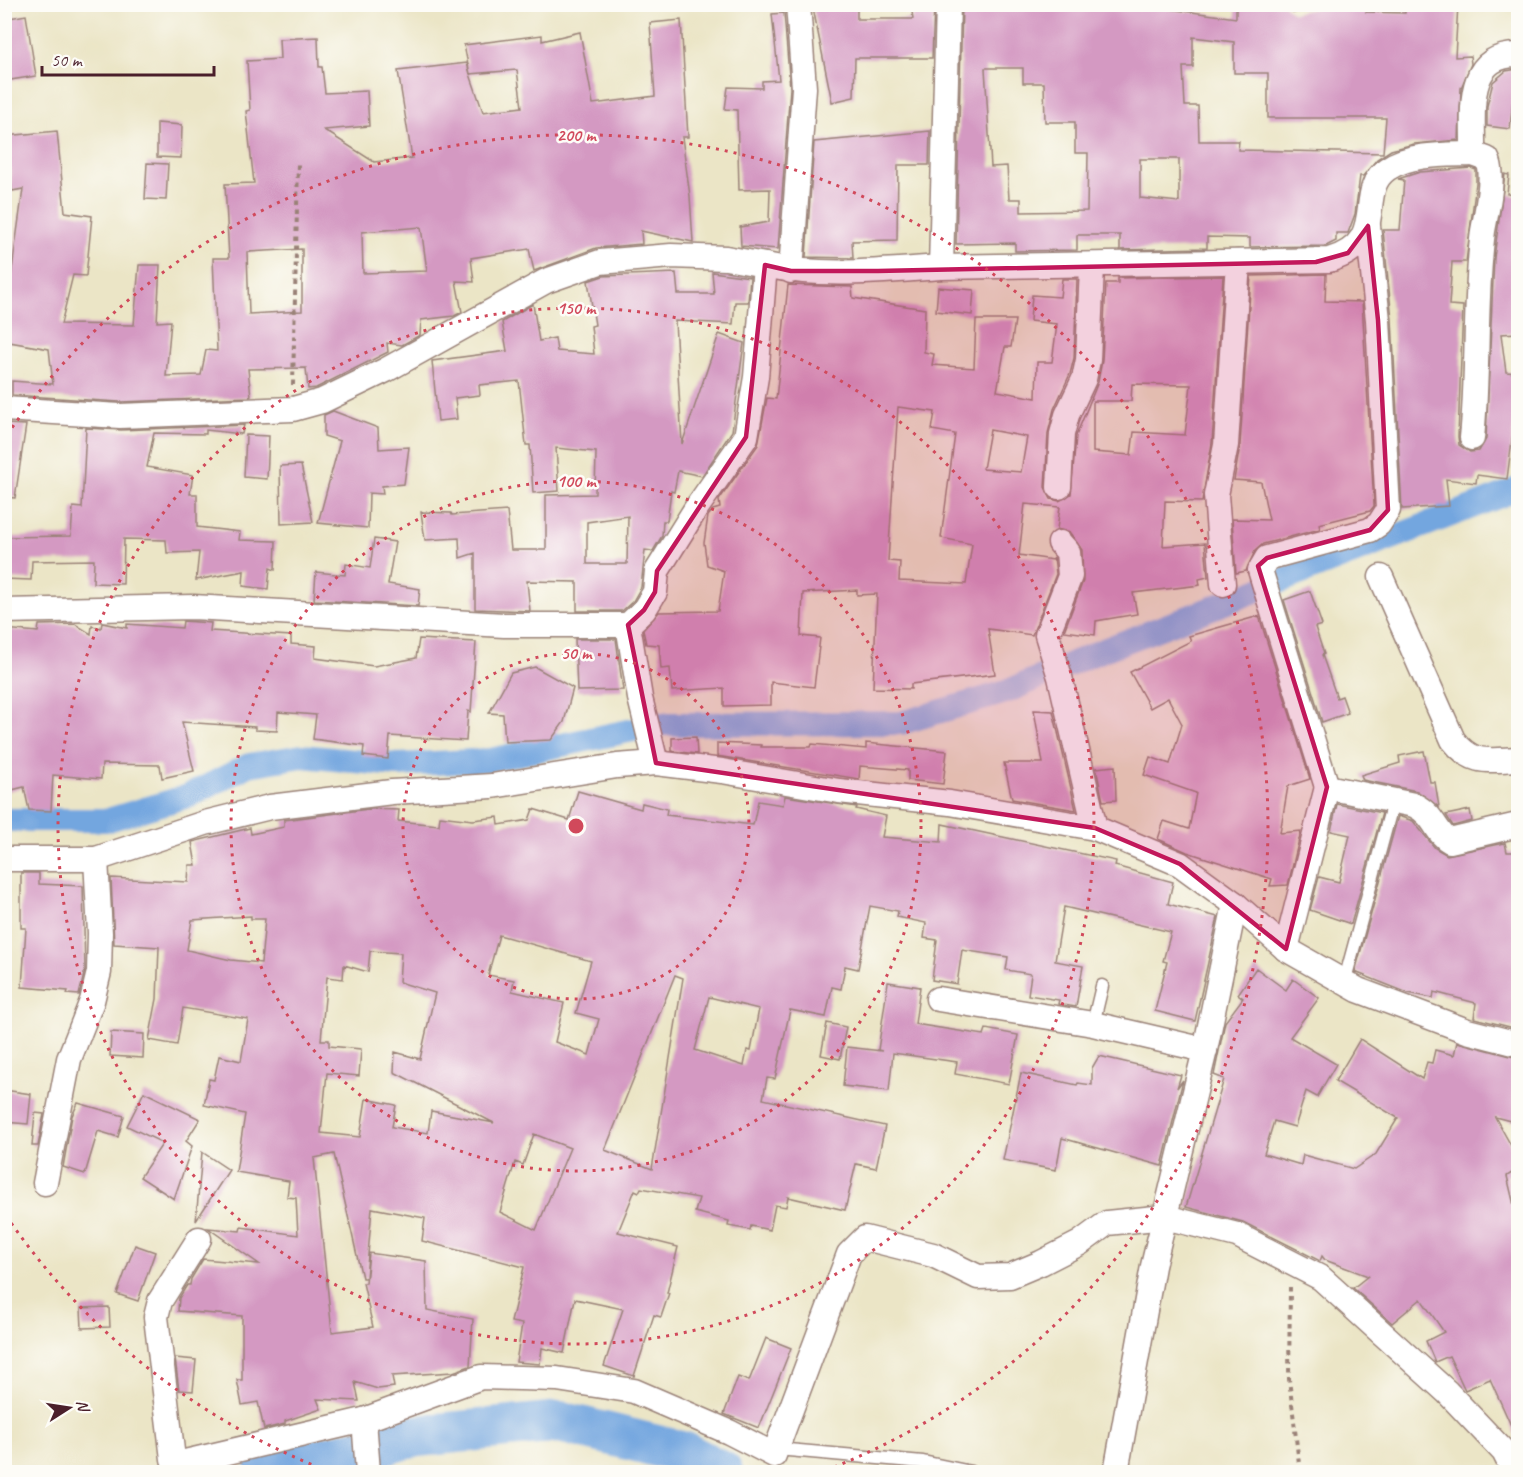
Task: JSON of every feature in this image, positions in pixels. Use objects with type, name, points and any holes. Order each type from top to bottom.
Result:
[{"type":"street","points":[[791,271],[804,88],[798,4]]},
{"type":"street","points":[[940,267],[948,4]]},
{"type":"street","points":[[1473,154],[1475,100],[1479,76],[1484,66],[1494,58],[1518,55]]},
{"type":"street","points":[[1286,949],[1327,787],[1260,570],[1267,558],[1370,530],[1379,524],[1388,510],[1378,320],[1368,226],[1374,190],[1378,179],[1386,170],[1400,163],[1440,155],[1473,154],[1487,159],[1491,171],[1482,242],[1477,388],[1472,438]]},
{"type":"street","points":[[4,409],[120,416],[292,410],[322,401],[386,370],[546,281],[600,262],[682,256],[726,258],[791,271],[878,271],[940,267],[1329,260],[1353,249],[1360,243],[1368,226]]},
{"type":"street","points":[[1223,584],[1216,495],[1226,445],[1238,262]]},
{"type":"street","points":[[4,611],[193,607],[504,625],[628,625],[644,610],[655,592],[657,571],[697,507],[746,437],[756,377],[765,265]]},
{"type":"street","points":[[1059,487],[1062,434],[1067,415],[1084,379],[1088,360],[1092,266]]},
{"type":"street","points":[[1060,543],[1068,552],[1070,576],[1047,635],[1060,677],[1095,828]]},
{"type":"street","points":[[1380,577],[1453,740],[1462,752],[1472,758],[1493,761],[1518,759]]},
{"type":"street","points":[[628,625],[640,698],[656,763]]},
{"type":"street","points":[[4,859],[96,859],[183,829],[270,807],[392,792],[492,786],[617,766],[656,763],[722,771],[839,791],[950,803],[1095,828],[1180,864],[1235,904],[1286,949],[1344,983],[1467,1031],[1518,1044]]},
{"type":"street","points":[[1327,787],[1425,810],[1445,838],[1450,841],[1518,825]]},
{"type":"street","points":[[45,1183],[69,1059],[92,1001],[99,972],[100,933],[96,859]]},
{"type":"street","points":[[1116,1473],[1153,1266],[1205,1050],[1235,904]]},
{"type":"street","points":[[938,999],[1093,1024],[1205,1050]]},
{"type":"street","points":[[199,1239],[160,1301],[156,1317],[173,1458],[181,1463],[193,1462],[306,1432],[364,1422],[481,1377],[557,1378],[634,1391],[729,1432],[774,1455],[849,1254],[865,1238],[933,1255],[978,1277],[1010,1276],[1080,1243],[1107,1222],[1165,1217],[1237,1235],[1322,1278],[1447,1392],[1504,1452],[1514,1473]]},
{"type":"street","points":[[364,1422],[368,1473]]},
{"type":"lane","points":[[1344,983],[1393,802]]},
{"type":"lane","points":[[1093,1024],[1102,986]]},
{"type":"lane","points":[[777,1449],[923,1462],[971,1473]]},
{"type":"path","points":[[292,410],[298,163]]},
{"type":"path","points":[[1290,1262],[1289,1379],[1300,1473]]},
{"type":"highlighted area","points":[[1368,226],[1378,320],[1388,510],[1370,530],[1267,558],[1258,566],[1327,787],[1286,949],[1180,864],[1095,828],[656,763],[628,625],[644,610],[655,592],[657,571],[746,437],[765,265],[791,271],[878,271],[1316,262],[1348,253]]},
{"type":"building","points":[[911,4],[934,4],[932,58],[855,58],[854,97],[832,102],[813,8],[857,7],[857,19],[913,19]]},
{"type":"building","points":[[999,4],[1136,4],[1136,8],[1154,7],[1236,18],[1236,4],[1283,4],[1293,13],[1336,4],[1366,4],[1366,12],[1405,13],[1405,4],[1458,4],[1455,57],[1470,56],[1471,64],[1461,88],[1459,140],[1414,144],[1391,150],[1377,159],[1363,176],[1360,176],[1355,214],[1348,233],[1336,233],[1336,241],[1326,246],[1250,247],[1250,238],[1207,237],[1207,248],[1120,250],[1120,235],[1077,235],[1077,250],[1015,251],[1015,243],[956,244],[962,7]],"holes":[[[1193,37],[1234,42],[1234,73],[1268,73],[1268,118],[1386,118],[1383,153],[1238,150],[1239,141],[1199,141],[1198,106],[1185,106],[1183,67],[1193,67]],[[985,68],[1023,68],[1023,83],[1044,83],[1045,122],[1075,122],[1075,153],[1088,153],[1087,211],[1021,212],[1021,199],[1009,199],[1007,166],[991,167]],[[1140,159],[1179,159],[1179,202],[1140,198]]]},
{"type":"building","points":[[784,13],[790,88],[778,249],[741,246],[740,227],[769,222],[770,189],[739,190],[737,110],[725,109],[728,87],[762,88],[762,81],[779,80],[772,14]]},
{"type":"building","points":[[26,15],[36,76],[4,81],[4,19]]},
{"type":"building","points":[[681,20],[688,137],[682,137],[690,196],[693,242],[641,231],[642,244],[596,248],[534,271],[529,249],[471,258],[474,282],[456,281],[462,312],[454,316],[421,320],[420,335],[402,345],[387,343],[388,352],[316,388],[308,389],[306,368],[248,369],[251,396],[249,397],[120,402],[12,395],[12,381],[53,384],[49,349],[4,341],[4,276],[11,277],[23,189],[12,191],[6,136],[57,131],[65,212],[92,216],[86,276],[73,275],[61,324],[134,325],[139,265],[160,265],[157,322],[171,321],[166,376],[201,375],[206,350],[217,351],[213,258],[229,258],[225,184],[254,183],[246,111],[250,110],[247,61],[280,59],[279,39],[318,37],[319,67],[322,67],[325,93],[367,91],[369,126],[324,130],[374,162],[412,158],[398,71],[467,63],[470,74],[464,45],[542,35],[542,41],[580,32],[593,104],[655,96],[650,23]],"holes":[[[517,70],[522,107],[483,112],[470,74]],[[421,227],[427,271],[363,273],[362,232]],[[302,249],[302,311],[249,314],[247,252]]]},
{"type":"building","points":[[1518,69],[1518,89],[1514,89],[1510,129],[1487,126],[1487,106],[1493,82],[1506,71]]},
{"type":"building","points":[[157,123],[182,125],[181,158],[157,157]]},
{"type":"building","points":[[930,131],[929,165],[898,165],[897,240],[852,241],[853,258],[806,257],[814,142]]},
{"type":"building","points":[[147,163],[168,164],[166,200],[145,199]]},
{"type":"building","points":[[1471,168],[1476,170],[1476,183],[1466,262],[1452,262],[1449,305],[1463,306],[1458,437],[1459,445],[1470,452],[1479,451],[1486,439],[1494,258],[1505,174],[1509,175],[1507,194],[1518,196],[1518,333],[1501,334],[1506,372],[1518,373],[1518,394],[1507,479],[1477,475],[1476,483],[1446,479],[1449,506],[1402,509],[1392,319],[1383,230],[1400,230],[1404,180],[1398,179],[1420,172]]},
{"type":"building","points":[[712,272],[750,277],[748,302],[735,302],[733,324],[675,321],[682,444],[719,334],[744,343],[732,431],[702,476],[678,471],[674,492],[671,491],[667,521],[663,521],[662,536],[653,551],[645,550],[641,587],[633,601],[622,611],[577,611],[577,582],[527,581],[530,611],[475,609],[475,553],[460,558],[459,538],[425,540],[421,512],[451,513],[452,515],[507,511],[511,550],[546,550],[546,495],[595,494],[596,452],[556,448],[559,491],[533,493],[530,445],[526,445],[519,381],[479,385],[480,395],[455,398],[457,419],[438,421],[432,361],[507,351],[502,322],[533,304],[539,341],[555,338],[557,351],[594,354],[591,326],[595,325],[588,281],[603,276],[676,273],[678,294],[714,294]],"holes":[[[628,516],[627,564],[587,564],[587,522]]]},
{"type":"building","points":[[1326,274],[1325,301],[1362,302],[1374,506],[1370,511],[1319,524],[1320,529],[1263,544],[1255,551],[1246,571],[1236,573],[1232,519],[1269,520],[1261,482],[1234,480],[1240,446],[1251,276]]},
{"type":"building","points":[[1223,276],[1212,443],[1202,502],[1165,501],[1163,546],[1205,543],[1208,577],[1199,579],[1200,585],[1133,593],[1137,614],[1096,621],[1095,635],[1064,631],[1083,581],[1082,550],[1070,533],[1057,529],[1060,507],[1025,504],[1019,555],[1053,560],[1054,557],[1056,574],[1032,635],[988,629],[995,674],[911,684],[911,689],[873,688],[877,594],[857,595],[857,590],[803,593],[801,636],[820,638],[814,687],[771,682],[771,705],[724,706],[724,688],[672,691],[670,668],[661,669],[659,645],[646,644],[643,630],[659,612],[718,611],[724,571],[707,565],[704,543],[708,516],[713,510],[720,508],[719,500],[758,445],[767,398],[776,399],[788,285],[852,287],[853,298],[925,309],[924,352],[934,354],[932,365],[974,368],[976,320],[1015,320],[1011,347],[1005,347],[997,391],[1036,398],[1037,362],[1052,362],[1057,324],[1030,321],[1032,295],[1060,297],[1062,279],[1077,279],[1074,358],[1070,374],[1054,409],[1048,433],[1045,487],[1051,499],[1059,501],[1071,494],[1076,436],[1098,382],[1102,361],[1106,283],[1118,283],[1118,278]],"holes":[[[1132,384],[1191,385],[1185,435],[1134,432],[1131,455],[1093,452],[1093,401],[1131,401]],[[898,407],[935,412],[932,430],[955,434],[941,538],[972,544],[966,584],[899,581],[900,562],[888,561]],[[990,430],[1027,437],[1021,472],[983,469]]]},
{"type":"building","points":[[938,287],[974,290],[972,315],[936,311]]},
{"type":"building","points":[[333,411],[378,428],[379,449],[409,447],[404,484],[382,486],[383,494],[369,493],[368,528],[318,523],[340,441],[324,436],[324,415]]},
{"type":"building","points":[[4,424],[26,425],[15,498],[4,497]]},
{"type":"building","points":[[244,425],[242,434],[206,430],[206,434],[154,433],[147,467],[193,475],[190,494],[197,494],[197,527],[240,532],[239,540],[276,541],[275,570],[270,568],[268,589],[243,586],[244,571],[196,580],[199,552],[167,553],[166,540],[124,539],[123,584],[93,583],[94,560],[32,561],[31,580],[4,579],[4,537],[71,536],[73,507],[82,508],[86,428],[121,430]]},
{"type":"building","points":[[246,435],[269,436],[267,479],[244,477]]},
{"type":"building","points":[[301,465],[313,522],[281,524],[280,466]]},
{"type":"building","points":[[374,539],[395,542],[388,584],[420,589],[418,606],[314,600],[316,572],[345,575],[346,564],[370,568]]},
{"type":"building","points":[[1310,591],[1322,625],[1315,627],[1324,654],[1322,655],[1337,698],[1342,696],[1348,713],[1322,722],[1284,600]]},
{"type":"building","points":[[1259,616],[1310,779],[1288,786],[1280,833],[1301,831],[1288,885],[1270,886],[1272,879],[1187,852],[1158,839],[1164,821],[1189,829],[1196,793],[1144,775],[1150,757],[1170,764],[1182,724],[1168,698],[1150,708],[1130,672],[1191,641],[1189,636]]},
{"type":"building","points":[[183,621],[211,623],[210,631],[291,636],[291,644],[316,646],[315,658],[374,666],[416,658],[419,639],[476,642],[471,712],[468,711],[466,741],[390,736],[388,759],[363,756],[364,746],[313,739],[316,715],[278,712],[277,731],[255,730],[255,727],[182,722],[194,771],[162,778],[160,765],[102,764],[101,779],[53,775],[51,811],[29,810],[24,787],[4,792],[4,629],[38,632],[39,625],[75,624],[91,634],[92,626],[101,628],[102,623],[127,628],[127,624],[182,628]]},
{"type":"building","points":[[575,639],[616,639],[623,690],[577,691]]},
{"type":"building","points":[[535,667],[573,688],[564,722],[551,740],[505,742],[503,714],[489,713],[511,673]]},
{"type":"building","points":[[1034,710],[1053,711],[1076,810],[1012,799],[1004,763],[1043,763]]},
{"type":"building","points":[[696,737],[697,754],[672,751],[672,738]]},
{"type":"building","points":[[717,743],[761,745],[761,747],[811,747],[812,744],[866,749],[866,743],[947,751],[943,784],[908,780],[908,770],[860,766],[859,779],[717,756]]},
{"type":"building","points":[[1424,751],[1430,782],[1435,782],[1439,807],[1417,791],[1363,780],[1361,775],[1400,763],[1399,756]]},
{"type":"building","points":[[1115,766],[1116,800],[1103,801],[1096,768]]},
{"type":"building","points":[[578,791],[641,809],[642,803],[667,809],[666,815],[753,825],[758,801],[783,805],[785,796],[857,807],[856,809],[886,816],[882,837],[941,842],[942,824],[1116,861],[1115,866],[1173,882],[1168,904],[1218,917],[1195,1021],[1155,1011],[1167,962],[1163,961],[1171,932],[1064,907],[1055,961],[1083,966],[1076,1007],[1058,1004],[1059,1000],[1028,995],[1031,974],[1006,970],[1008,957],[962,950],[957,984],[932,980],[937,940],[924,938],[926,923],[897,917],[898,911],[870,906],[858,969],[845,966],[841,989],[832,987],[826,1017],[790,1010],[775,1079],[767,1078],[763,1099],[885,1126],[876,1168],[856,1164],[845,1210],[788,1197],[786,1207],[775,1205],[770,1230],[751,1226],[750,1230],[728,1226],[729,1221],[695,1212],[699,1198],[641,1188],[639,1192],[635,1190],[618,1232],[678,1247],[667,1293],[669,1293],[661,1317],[654,1315],[634,1376],[604,1366],[623,1309],[575,1299],[564,1353],[542,1348],[540,1364],[516,1362],[522,1324],[511,1322],[524,1267],[422,1241],[425,1218],[372,1208],[366,1278],[362,1278],[334,1154],[314,1158],[332,1332],[373,1327],[363,1283],[366,1283],[369,1253],[426,1261],[427,1310],[473,1319],[470,1366],[453,1372],[392,1376],[394,1387],[378,1389],[355,1382],[359,1401],[317,1399],[321,1409],[285,1421],[285,1424],[264,1429],[258,1402],[242,1405],[237,1380],[242,1380],[242,1316],[178,1311],[179,1298],[187,1285],[190,1285],[203,1259],[259,1264],[208,1228],[240,1231],[241,1227],[298,1235],[296,1198],[287,1197],[289,1181],[236,1172],[245,1114],[204,1105],[209,1079],[214,1080],[219,1056],[241,1061],[248,1019],[183,1008],[177,1045],[149,1040],[157,999],[159,947],[114,944],[111,878],[188,882],[189,865],[196,865],[192,842],[250,828],[251,834],[284,827],[284,820],[369,809],[399,810],[398,821],[439,825],[440,816],[473,820],[498,817],[499,825],[529,820],[533,809],[569,820]],"holes":[[[251,916],[251,919],[265,919],[261,963],[231,960],[187,950],[192,920]],[[499,935],[591,961],[576,1013],[599,1019],[589,1055],[555,1042],[564,1003],[512,991],[514,980],[488,975]],[[370,951],[401,953],[399,982],[435,993],[420,1059],[395,1052],[394,1072],[494,1123],[431,1111],[428,1133],[392,1127],[396,1105],[366,1099],[360,1137],[321,1133],[327,1073],[359,1076],[361,1049],[329,1046],[329,1040],[321,1040],[327,977],[343,979],[344,965],[368,972]],[[675,975],[683,978],[652,1169],[605,1150]],[[709,997],[759,1009],[751,1051],[747,1050],[744,1066],[695,1050]],[[534,1134],[570,1148],[536,1230],[500,1212],[515,1162],[523,1165]]]},
{"type":"building","points":[[1337,804],[1382,813],[1351,924],[1310,910],[1319,877],[1339,882],[1350,835],[1331,831]]},
{"type":"building","points":[[1470,810],[1472,821],[1453,826],[1446,815]]},
{"type":"building","points":[[1398,816],[1413,821],[1435,848],[1447,855],[1505,843],[1507,852],[1518,852],[1518,1029],[1474,1018],[1476,1003],[1434,992],[1433,998],[1408,993],[1355,972]]},
{"type":"building","points":[[21,873],[39,873],[39,884],[83,886],[85,970],[79,995],[67,994],[68,991],[22,987],[26,928],[21,928]]},
{"type":"building","points":[[1256,968],[1286,990],[1293,979],[1319,998],[1290,1037],[1336,1064],[1317,1097],[1306,1091],[1295,1127],[1274,1121],[1264,1154],[1301,1165],[1303,1155],[1354,1169],[1376,1154],[1398,1118],[1335,1081],[1360,1039],[1422,1079],[1427,1062],[1432,1063],[1435,1050],[1454,1055],[1457,1042],[1518,1058],[1518,1123],[1495,1117],[1518,1158],[1518,1169],[1507,1176],[1518,1222],[1518,1441],[1490,1379],[1465,1390],[1449,1356],[1435,1362],[1426,1341],[1444,1332],[1421,1299],[1392,1323],[1353,1288],[1368,1276],[1325,1260],[1322,1256],[1320,1261],[1243,1222],[1186,1207],[1224,1079],[1214,1075],[1225,1022],[1243,998],[1238,994]]},
{"type":"building","points":[[888,982],[920,987],[915,1024],[984,1035],[986,1029],[1018,1035],[1009,1084],[955,1074],[957,1062],[893,1053],[889,1091],[843,1086],[847,1047],[882,1051],[878,1050]]},
{"type":"building","points":[[827,1023],[846,1027],[840,1059],[821,1055]]},
{"type":"building","points":[[111,1032],[144,1034],[143,1058],[110,1056]]},
{"type":"building","points":[[1099,1056],[1181,1075],[1177,1088],[1183,1080],[1162,1166],[1062,1138],[1056,1170],[1003,1160],[1021,1073],[1077,1085],[1078,1083],[1092,1085],[1092,1068]]},
{"type":"building","points":[[4,1090],[31,1094],[28,1124],[4,1122]]},
{"type":"building","points":[[144,1092],[200,1119],[186,1141],[192,1146],[174,1199],[140,1177],[163,1143],[127,1126]]},
{"type":"building","points":[[78,1103],[124,1116],[118,1137],[98,1131],[85,1174],[63,1167],[72,1116]]},
{"type":"building","points":[[35,1113],[44,1114],[38,1146],[32,1146]]},
{"type":"building","points":[[202,1152],[229,1170],[196,1221]]},
{"type":"building","points":[[135,1245],[155,1252],[138,1301],[117,1294]]},
{"type":"building","points":[[109,1307],[110,1327],[82,1328],[81,1308]]},
{"type":"building","points":[[766,1338],[791,1348],[759,1428],[724,1414],[738,1377],[749,1381]]},
{"type":"building","points":[[175,1358],[196,1360],[193,1391],[179,1390]]},
{"type":"waterway","points":[[4,820],[108,820],[188,796],[249,765],[302,756],[398,765],[490,760],[662,724],[901,723],[1006,692],[1096,653],[1518,489]]},
{"type":"waterway","points":[[265,1472],[417,1436],[560,1422],[685,1453],[722,1472]]}]
